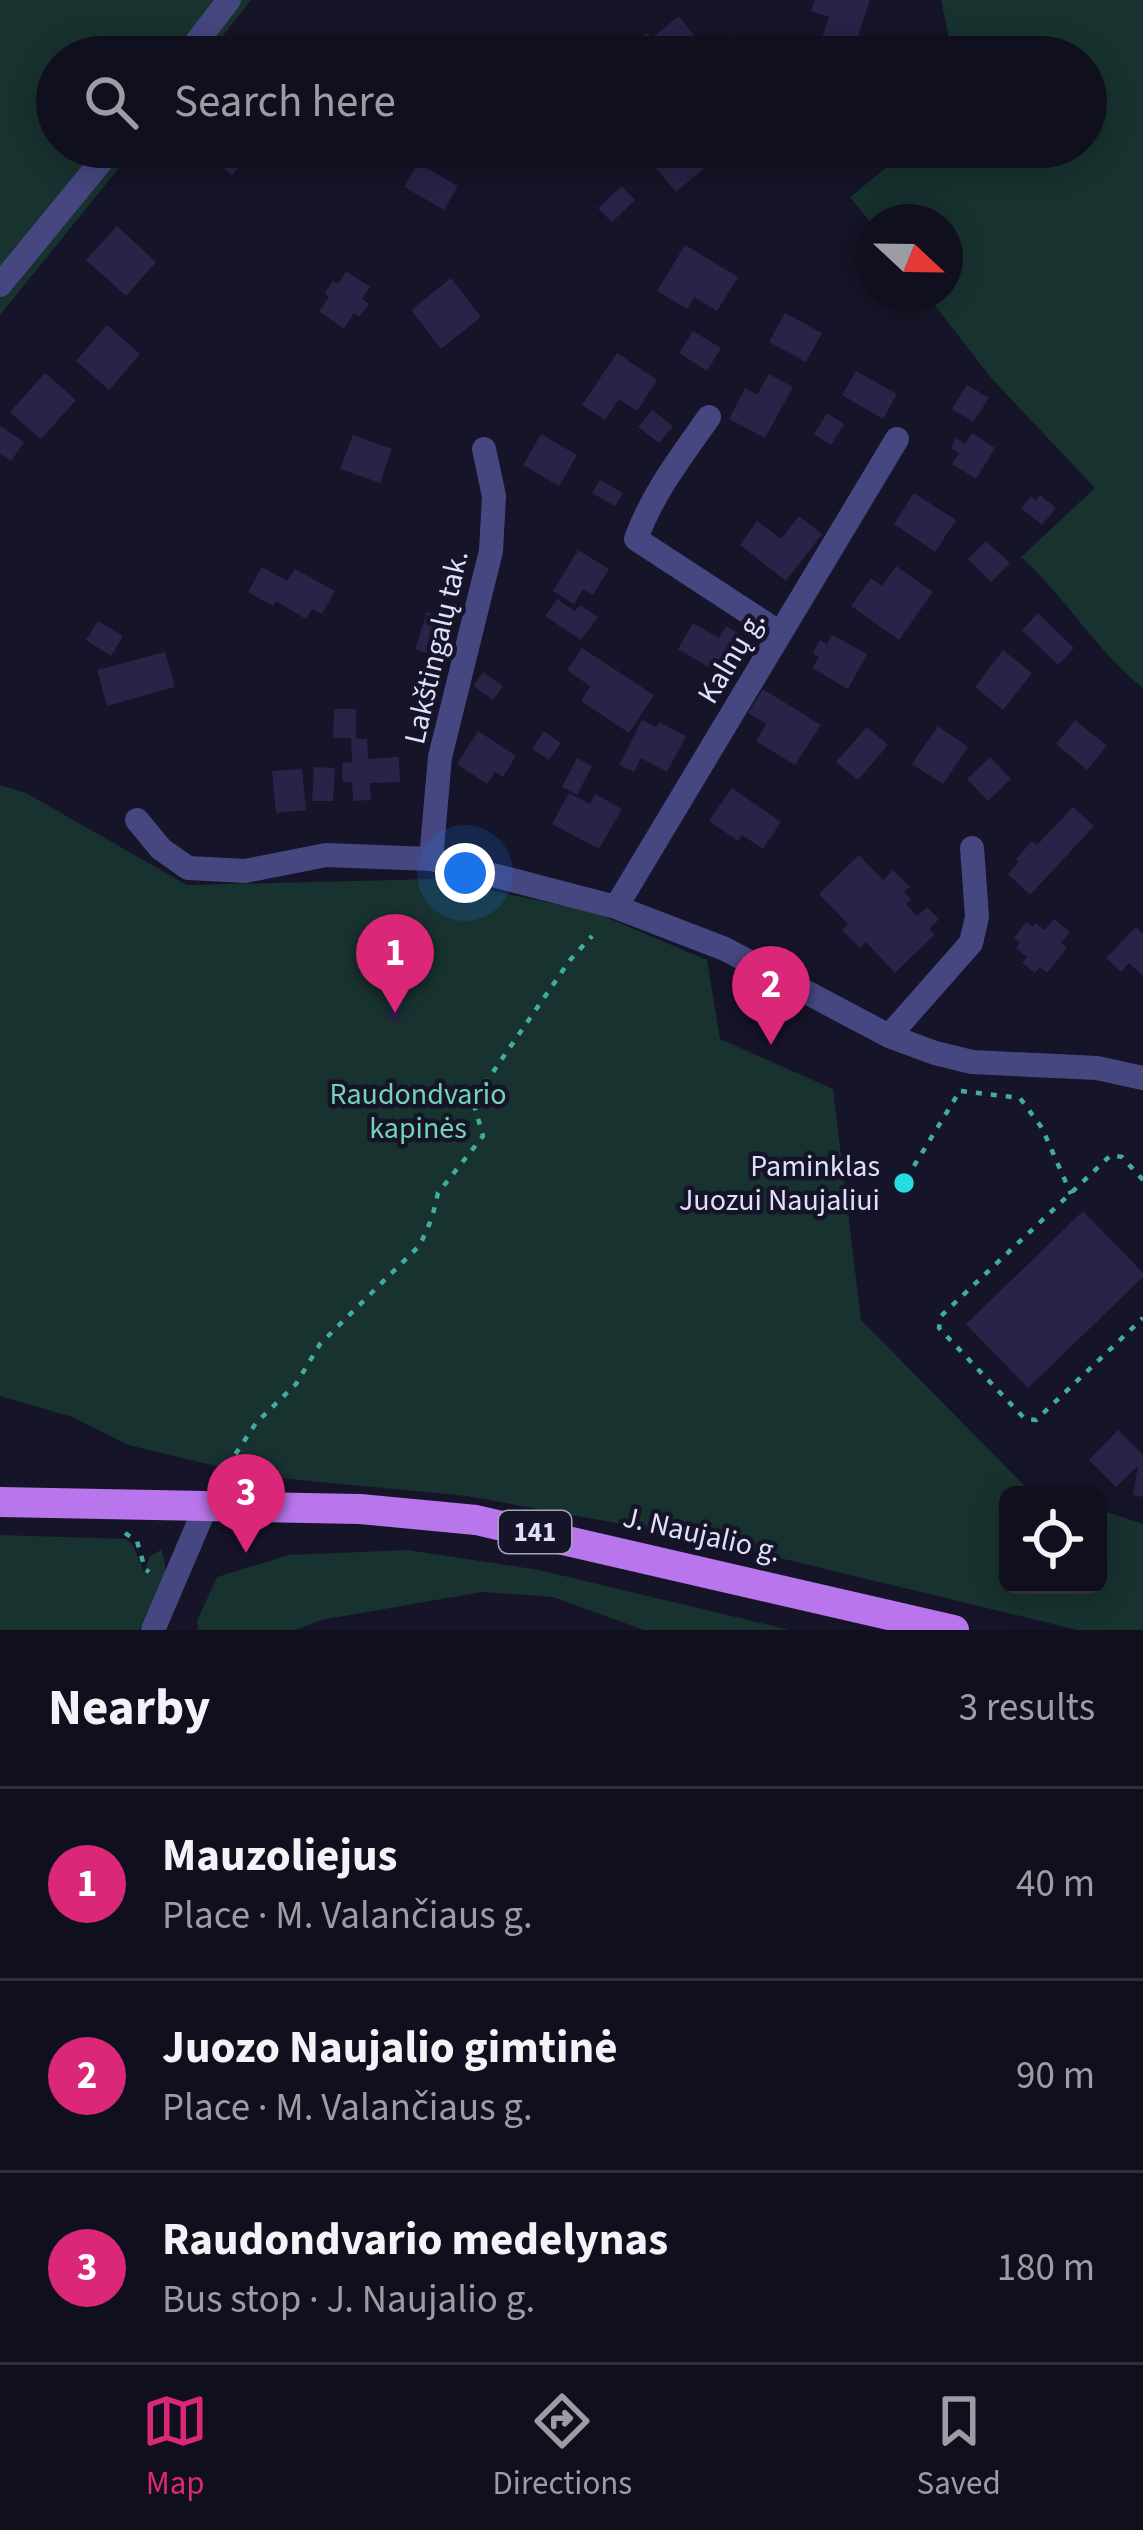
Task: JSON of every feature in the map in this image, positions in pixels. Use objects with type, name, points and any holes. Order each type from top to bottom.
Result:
[{"type":"main road","name":"J. Naujalio g.","points":[[0,1502],[209,1497],[476,1520],[954,1630]]},
{"type":"street","points":[[201,36],[230,0]]},
{"type":"street","points":[[0,285],[96,168]]},
{"type":"street","points":[[709,417],[662,484],[636,539],[781,633]]},
{"type":"street","name":"Kalnų g.","points":[[616,907],[897,439]]},
{"type":"street","name":"Lakštingalų tak.","points":[[431,859],[440,757],[491,550],[494,496],[484,449]]},
{"type":"street","points":[[137,820],[161,849],[188,868],[245,871],[326,855],[431,859],[616,907],[725,949],[890,1036],[935,1053],[972,1062],[1096,1068],[1143,1078]]},
{"type":"street","points":[[890,1036],[970,943],[977,916],[972,848]]},
{"type":"street","points":[[153,1630],[209,1497]]},
{"type":"path","points":[[209,1497],[256,1423],[296,1384],[320,1344],[420,1245],[438,1193],[483,1136],[472,1101],[570,960],[592,936]]},
{"type":"path","points":[[914,1166],[961,1090],[972,1062]]},
{"type":"path","points":[[961,1090],[1020,1098],[1042,1128],[1070,1194]]},
{"type":"path","points":[[1143,1180],[1122,1157],[1111,1155],[941,1316],[939,1328],[1025,1419],[1036,1420],[1143,1318]]},
{"type":"green space","points":[[0,0],[251,0],[223,36],[36,36],[36,168],[119,168],[0,315]]},
{"type":"green space","points":[[941,0],[1143,0],[1143,688],[1110,658],[1021,557],[1095,488],[992,379],[940,312],[963,312],[963,204],[856,204],[850,197],[886,168],[1107,168],[1107,36],[949,36]]},
{"type":"green space","name":"Raudondvario kapinės","points":[[0,785],[26,793],[187,885],[435,879],[594,912],[707,960],[720,1039],[833,1089],[861,1320],[1025,1486],[999,1486],[999,1594],[1107,1594],[1107,1512],[1143,1524],[1143,1630],[1078,1630],[688,1536],[467,1496],[258,1476],[128,1445],[72,1417],[0,1396]]},
{"type":"green space","points":[[0,1535],[126,1539],[144,1572],[150,1556],[161,1550],[165,1571],[161,1592],[139,1630],[0,1630]]},
{"type":"green space","points":[[407,1550],[539,1570],[790,1630],[644,1630],[553,1597],[482,1592],[321,1620],[296,1630],[198,1630],[197,1621],[217,1577],[289,1555]]},
{"type":"building","points":[[815,0],[870,0],[858,36],[823,36],[829,17],[811,11]]},
{"type":"building","points":[[679,16],[694,36],[654,36]]},
{"type":"building","points":[[415,168],[427,168],[458,186],[444,210],[404,187]]},
{"type":"building","points":[[656,168],[704,168],[676,192]]},
{"type":"building","points":[[622,186],[635,200],[612,222],[598,208]]},
{"type":"building","points":[[117,226],[156,262],[126,296],[86,260]]},
{"type":"building","points":[[685,245],[738,277],[717,311],[694,297],[687,309],[657,291]]},
{"type":"building","points":[[346,271],[370,287],[362,299],[369,304],[359,317],[354,313],[344,329],[319,311],[333,281],[338,284]]},
{"type":"building","points":[[451,278],[481,317],[441,349],[411,310]]},
{"type":"building","points":[[785,313],[822,333],[806,362],[769,342]]},
{"type":"building","points":[[107,325],[140,354],[109,390],[76,361]]},
{"type":"building","points":[[693,331],[721,348],[707,371],[679,353]]},
{"type":"building","points":[[617,353],[657,380],[637,411],[619,399],[605,420],[582,405]]},
{"type":"building","points":[[856,371],[897,394],[883,419],[842,395]]},
{"type":"building","points":[[45,373],[76,400],[41,439],[10,412]]},
{"type":"building","points":[[769,374],[793,387],[765,438],[729,419],[745,388],[757,395]]},
{"type":"building","points":[[967,385],[989,398],[973,422],[952,409]]},
{"type":"building","points":[[652,410],[673,426],[659,443],[638,427]]},
{"type":"building","points":[[827,413],[844,424],[831,445],[814,434]]},
{"type":"building","points":[[0,426],[24,442],[11,461],[0,454]]},
{"type":"building","points":[[972,433],[995,448],[976,479],[952,464],[959,453],[951,448],[956,438],[965,444]]},
{"type":"building","points":[[541,434],[577,455],[559,486],[523,465]]},
{"type":"building","points":[[353,435],[392,449],[380,483],[340,469]]},
{"type":"building","points":[[600,480],[623,493],[615,506],[592,493]]},
{"type":"building","points":[[914,493],[956,520],[935,552],[894,524]]},
{"type":"building","points":[[1040,495],[1056,508],[1042,525],[1021,508],[1031,496],[1036,501]]},
{"type":"building","points":[[799,516],[822,534],[786,581],[740,545],[757,521],[781,539]]},
{"type":"building","points":[[986,541],[1010,563],[991,582],[968,559]]},
{"type":"building","points":[[578,550],[609,569],[593,595],[583,589],[574,604],[553,591]]},
{"type":"building","points":[[896,566],[933,592],[899,640],[851,606],[871,578],[882,586]]},
{"type":"building","points":[[262,567],[287,581],[295,569],[335,591],[322,614],[312,609],[306,619],[276,601],[273,606],[248,592]]},
{"type":"building","points":[[557,599],[575,611],[580,605],[598,617],[581,640],[545,616]]},
{"type":"building","points":[[427,612],[453,621],[441,658],[415,649]]},
{"type":"building","points":[[1038,613],[1074,648],[1058,665],[1022,630]]},
{"type":"building","points":[[98,621],[123,636],[111,656],[86,640]]},
{"type":"building","points":[[693,623],[719,638],[726,626],[746,638],[724,676],[678,649]]},
{"type":"building","points":[[832,635],[867,654],[848,689],[812,668],[819,657],[813,653],[820,640],[827,644]]},
{"type":"building","points":[[582,648],[654,695],[629,733],[581,701],[590,686],[567,670]]},
{"type":"building","points":[[1003,650],[1032,673],[1003,710],[975,687]]},
{"type":"building","points":[[165,652],[175,687],[107,706],[97,670]]},
{"type":"building","points":[[483,672],[503,686],[493,700],[473,686]]},
{"type":"building","points":[[763,689],[821,725],[795,765],[756,741],[766,724],[748,713]]},
{"type":"building","points":[[334,709],[356,709],[356,739],[367,739],[368,759],[399,757],[400,782],[370,783],[371,800],[353,801],[352,782],[343,782],[342,763],[352,762],[351,738],[333,738]]},
{"type":"building","points":[[642,720],[656,727],[659,722],[686,736],[667,772],[641,758],[634,772],[619,765]]},
{"type":"building","points":[[1075,720],[1107,746],[1087,770],[1056,744]]},
{"type":"building","points":[[938,726],[968,747],[943,784],[912,764]]},
{"type":"building","points":[[867,727],[888,745],[858,780],[836,762]]},
{"type":"building","points":[[478,731],[516,756],[503,777],[495,772],[487,784],[457,764]]},
{"type":"building","points":[[544,731],[561,743],[549,760],[532,749]]},
{"type":"building","points":[[990,757],[1011,779],[988,801],[967,779]]},
{"type":"building","points":[[577,758],[592,766],[577,795],[562,787]]},
{"type":"building","points":[[314,767],[335,768],[333,801],[312,801]]},
{"type":"building","points":[[302,769],[306,810],[276,813],[272,771]]},
{"type":"building","points":[[732,788],[781,822],[763,849],[742,835],[738,841],[709,821]]},
{"type":"building","points":[[569,793],[590,804],[595,794],[622,809],[599,849],[552,824]]},
{"type":"building","points":[[1073,807],[1094,826],[1030,895],[1008,874],[1032,841],[1037,845]]},
{"type":"building","points":[[859,855],[883,880],[893,870],[910,887],[904,892],[911,900],[906,904],[917,916],[927,907],[939,919],[929,929],[935,934],[895,973],[866,942],[860,948],[842,930],[848,924],[819,894]]},
{"type":"building","points":[[1054,919],[1070,932],[1061,943],[1067,948],[1047,973],[1040,967],[1035,973],[1022,963],[1027,957],[1016,948],[1020,942],[1014,938],[1026,922],[1045,930]]},
{"type":"building","points":[[1136,927],[1143,934],[1143,976],[1129,963],[1121,972],[1106,958]]},
{"type":"building","points":[[395,1003],[404,1009],[395,1023],[386,1016]]},
{"type":"building","points":[[1083,1211],[1143,1277],[1028,1388],[966,1324]]},
{"type":"building","points":[[1118,1430],[1143,1455],[1143,1497],[1133,1495],[1138,1466],[1116,1487],[1089,1460]]},
{"type":"place","name":"Mauzoliejus","points":[[395,1013]]},
{"type":"place","name":"Juozo Naujalio gimtinė","points":[[771,1045]]},
{"type":"place","name":"Paminklas Juozui Naujaliui","points":[[904,1183]]},
{"type":"place","name":"Raudondvario medelynas","points":[[246,1553]]}]
